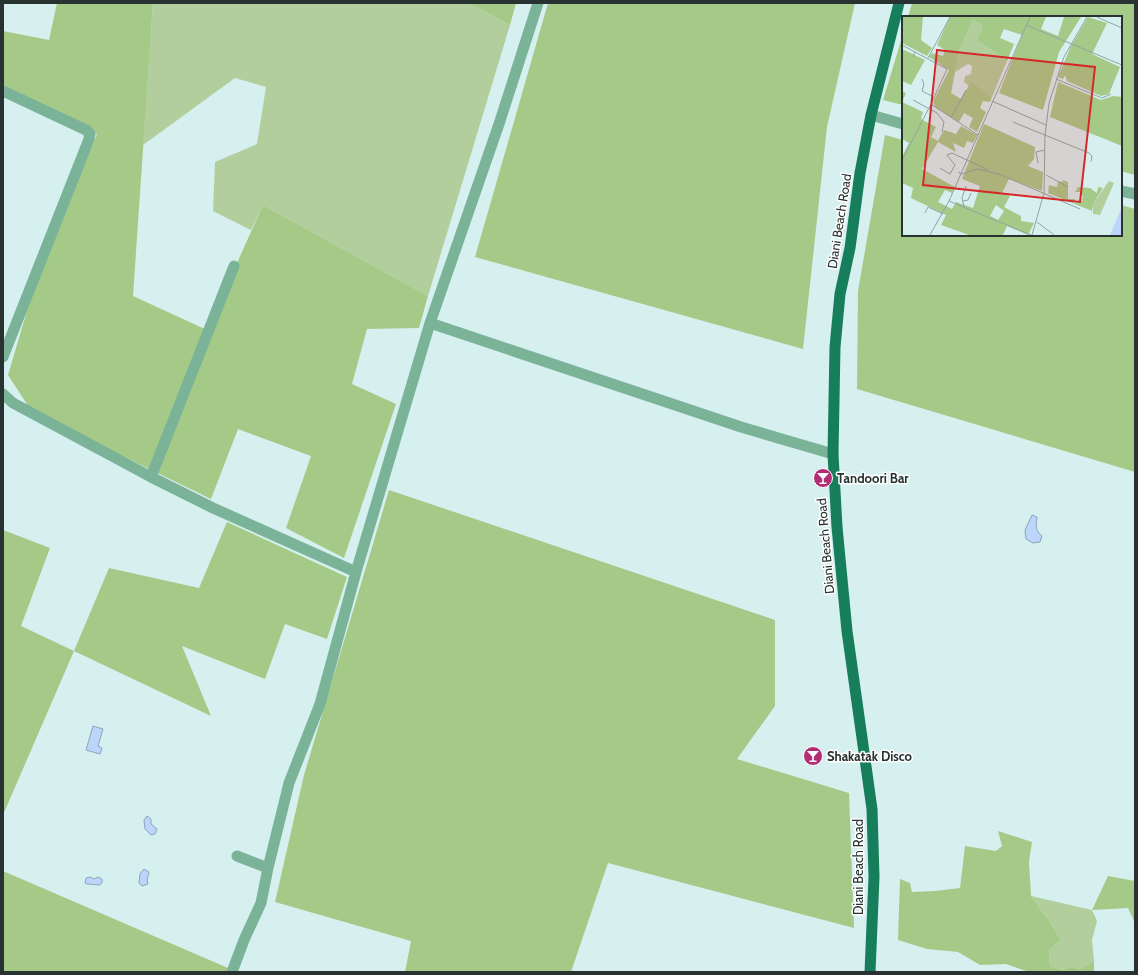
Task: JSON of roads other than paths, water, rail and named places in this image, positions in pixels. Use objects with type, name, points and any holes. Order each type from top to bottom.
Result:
[{"type":"main road","name":"Diani Beach Road","points":[[870,972],[874,877],[872,809],[847,631],[837,527],[833,454],[835,346],[840,294],[850,248],[860,174],[871,114],[899,3]]},
{"type":"street","points":[[232,972],[244,940],[261,903],[289,782],[320,704],[356,572],[430,323],[499,124],[538,3]]},
{"type":"street","points":[[3,91],[86,130],[90,134],[3,357]]},
{"type":"street","points":[[871,114],[902,124]]},
{"type":"street","points":[[1122,191],[1135,194]]},
{"type":"street","points":[[150,477],[234,266]]},
{"type":"street","points":[[430,323],[741,428],[833,454]]},
{"type":"street","points":[[3,394],[13,403],[150,477],[220,511],[356,572]]},
{"type":"street","points":[[237,856],[268,868]]},
{"type":"water","points":[[1032,515],[1037,517],[1037,530],[1042,536],[1040,542],[1033,543],[1026,539],[1025,530]]},
{"type":"water","points":[[93,726],[103,729],[98,746],[102,748],[100,754],[86,750]]},
{"type":"water","points":[[147,816],[151,819],[151,824],[157,829],[155,834],[151,835],[145,829],[144,820]]},
{"type":"water","points":[[144,869],[149,872],[147,880],[148,884],[142,886],[139,883],[140,874]]},
{"type":"water","points":[[90,877],[94,879],[98,877],[102,879],[102,883],[100,885],[85,883],[86,878]]},
{"type":"place","name":"Tandoori Bar","points":[[823,478]]},
{"type":"place","name":"Shakatak Disco","points":[[813,756]]}]
